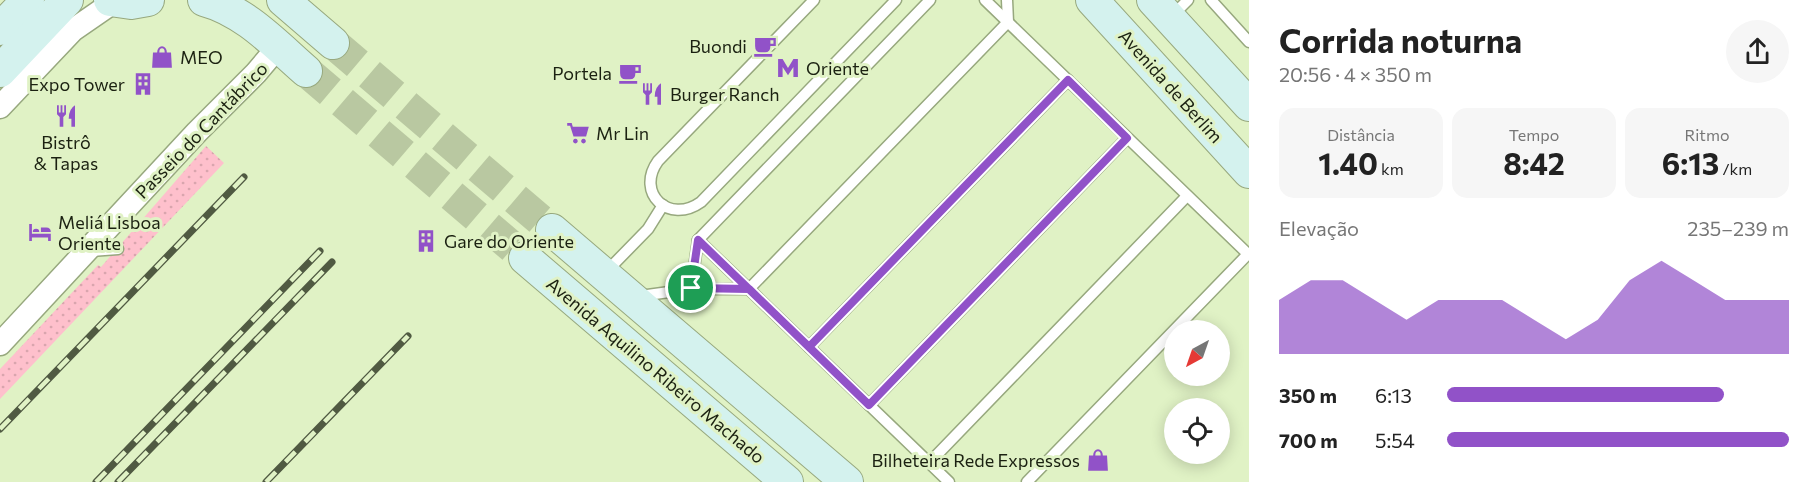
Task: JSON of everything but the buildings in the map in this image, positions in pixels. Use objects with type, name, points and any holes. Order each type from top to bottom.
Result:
[{"type":"main road","points":[[0,29],[28,0]]},
{"type":"main road","points":[[0,71],[67,0]]},
{"type":"main road","points":[[113,1],[131,3],[148,0]]},
{"type":"main road","points":[[204,0],[216,3],[243,17],[306,71]]},
{"type":"main road","points":[[283,0],[333,43]]},
{"type":"main road","name":"Avenida de Berlim","points":[[1092,0],[1249,172]]},
{"type":"main road","points":[[1170,6],[1249,105]]},
{"type":"main road","name":"Avenida Aquilino Ribeiro Machado","points":[[552,230],[847,482]]},
{"type":"main road","name":"Avenida Aquilino Ribeiro Machado","points":[[525,258],[787,482]]},
{"type":"street","points":[[0,107],[73,30],[113,1]]},
{"type":"street","name":"Passeio do Cantábrico","points":[[0,344],[278,47]]},
{"type":"lane","points":[[814,0],[658,161],[653,168],[651,186],[654,195],[663,205],[676,210],[685,210],[701,202],[896,0]]},
{"type":"lane","points":[[691,288],[698,240],[930,0]]},
{"type":"lane","points":[[985,0],[1248,253],[1027,482]]},
{"type":"lane","points":[[631,298],[691,288],[749,289],[1008,22],[1007,0]]},
{"type":"lane","points":[[1211,0],[1249,42]]},
{"type":"lane","points":[[809,347],[1068,80]]},
{"type":"lane","points":[[869,405],[1127,138]]},
{"type":"lane","points":[[929,463],[1187,196]]},
{"type":"lane","points":[[604,274],[648,229],[663,205]]},
{"type":"lane","points":[[698,240],[948,482]]},
{"type":"lane","points":[[80,257],[97,249],[117,249]]},
{"type":"shaded area","points":[[206,146],[224,163],[0,399],[0,369],[98,265],[101,267]]},
{"type":"tunnel","points":[[333,43],[552,230]]},
{"type":"tunnel","points":[[306,71],[525,258]]},
{"type":"railway","points":[[0,429],[244,177]]},
{"type":"railway","points":[[96,482],[320,251]]},
{"type":"railway","points":[[118,482],[332,262]]},
{"type":"railway","points":[[266,482],[408,336]]},
{"type":"place","name":"Buondi","points":[[765,46]]},
{"type":"place","name":"MEO","points":[[162,57]]},
{"type":"place","name":"Oriente","points":[[788,68]]},
{"type":"place","name":"Portela","points":[[630,73]]},
{"type":"place","name":"Expo Tower","points":[[143,84]]},
{"type":"place","name":"Burger Ranch","points":[[652,94]]},
{"type":"place","name":"Bistrô & Tapas","points":[[66,116]]},
{"type":"place","name":"Mr Lin","points":[[578,133]]},
{"type":"place","name":"Meliá Lisboa Oriente","points":[[40,232]]},
{"type":"place","name":"Gare do Oriente","points":[[426,241]]},
{"type":"place","name":"Bilheteira Rede Expressos","points":[[1098,460]]},
{"type":"route","points":[[691,288],[698,240],[749,289],[809,347],[823,332],[1068,80],[1127,138],[869,405],[749,289],[691,288]]}]
